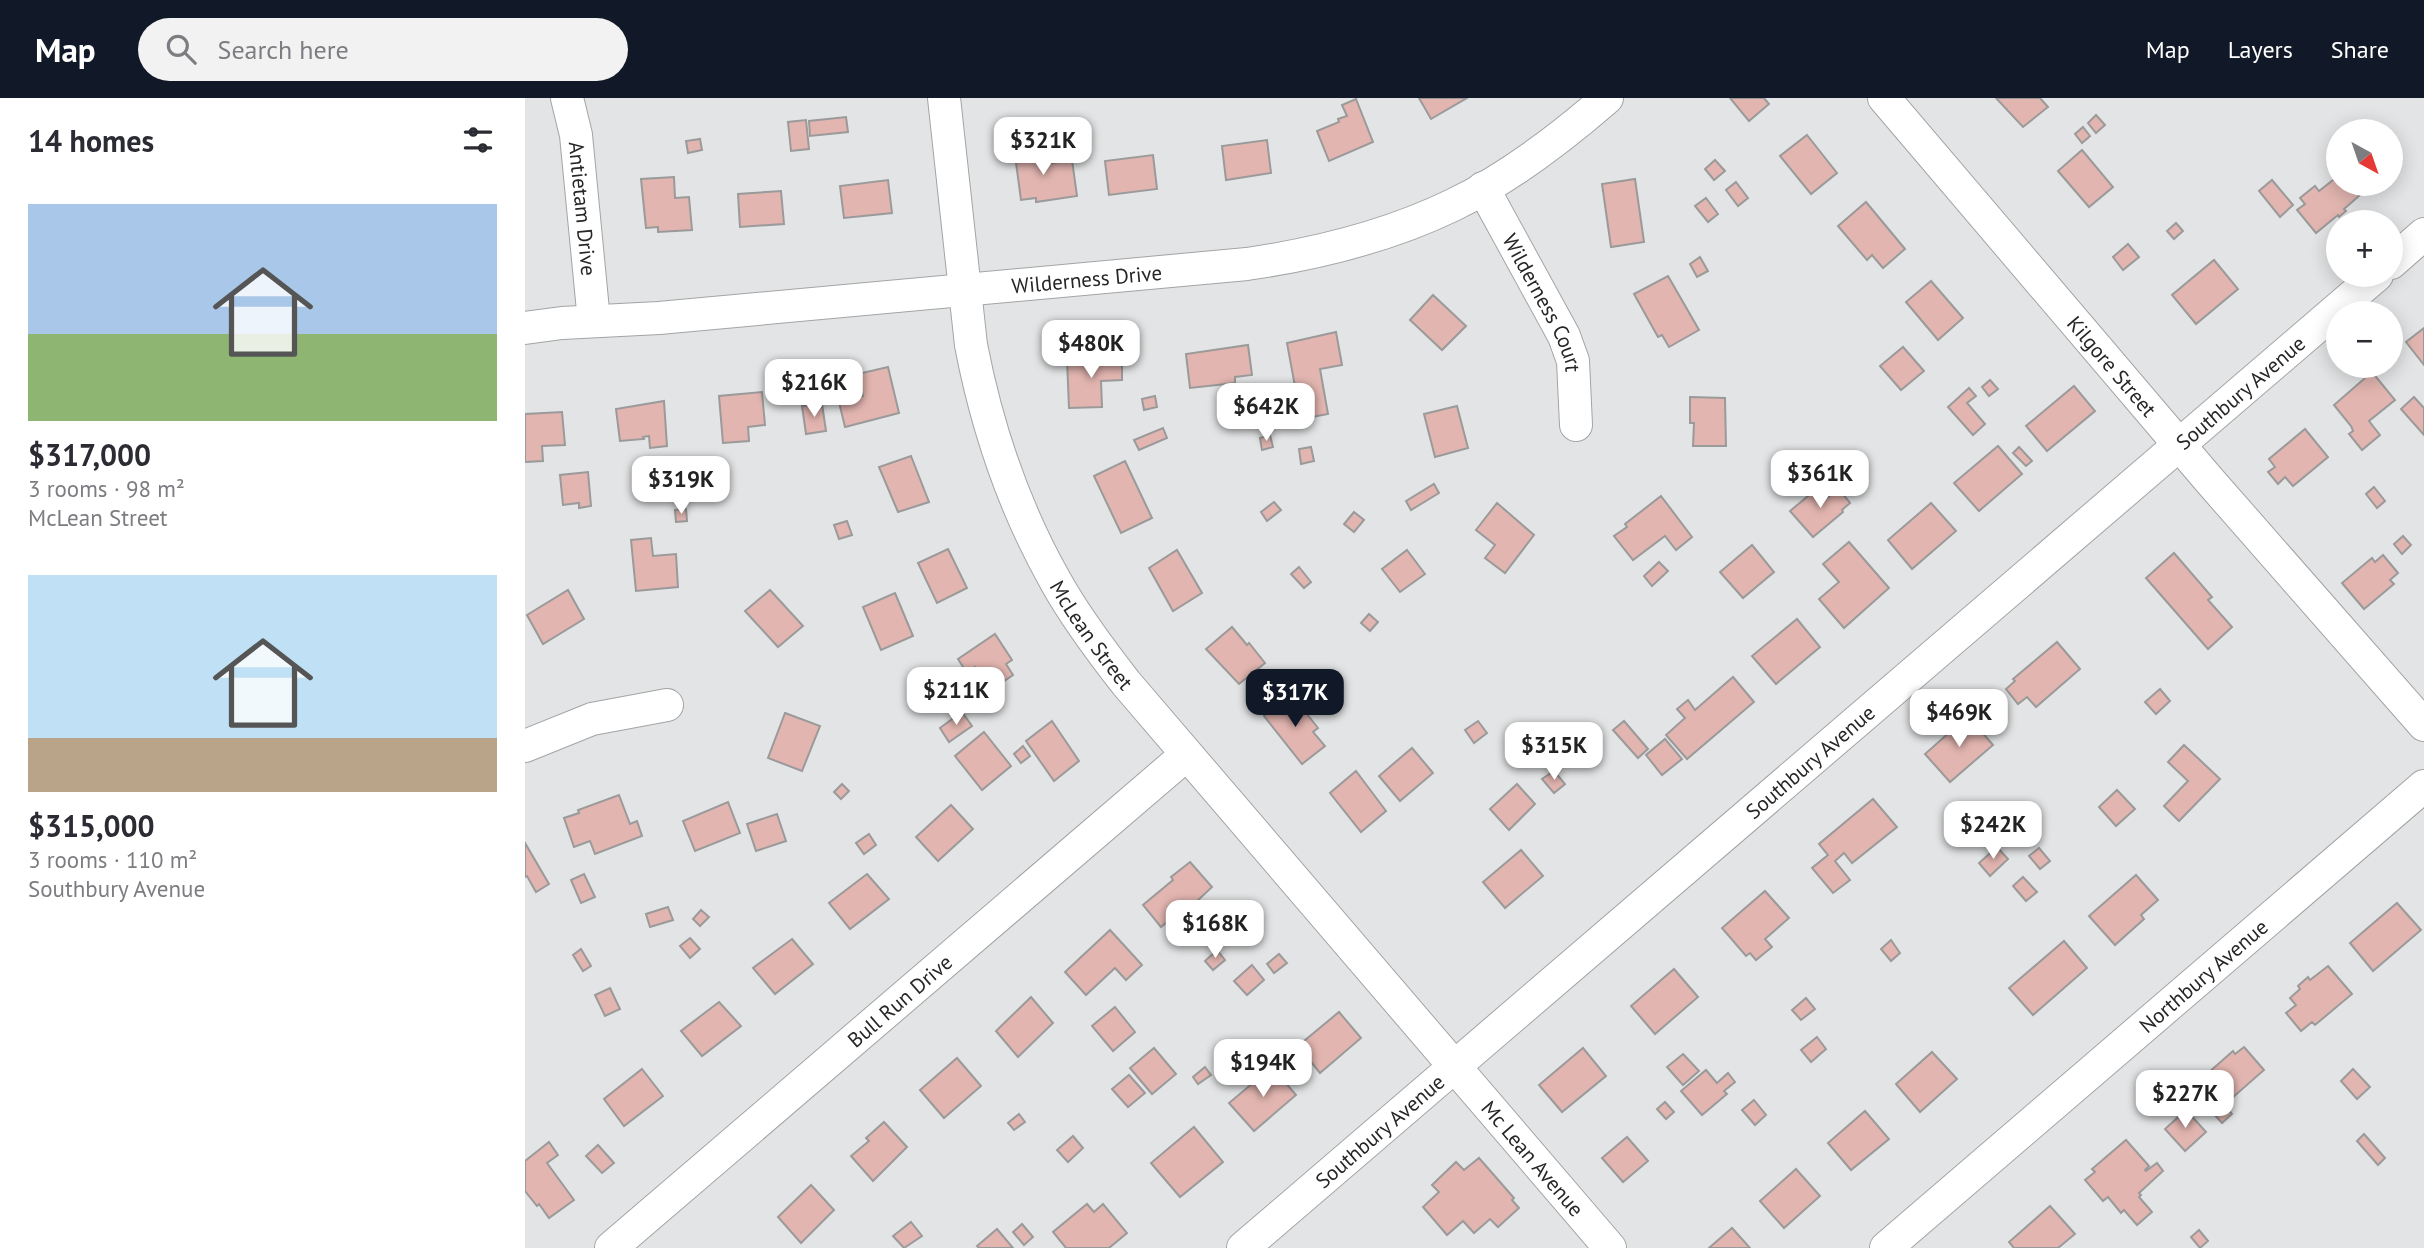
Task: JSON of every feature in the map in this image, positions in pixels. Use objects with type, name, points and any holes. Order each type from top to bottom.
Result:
[{"type":"street","name":"Antietam Drive","points":[[567,98],[576,135],[594,321]]},
{"type":"street","name":"McLean Street","points":[[944,98],[977,379],[1007,478],[1028,528],[1056,583],[1090,636],[1126,683],[1454,1067]]},
{"type":"street","name":"Wilderness Drive","points":[[525,328],[965,290],[1289,258],[1399,227],[1452,206],[1518,168],[1607,98]]},
{"type":"street","name":"Kilgore Street","points":[[1884,98],[2424,726]]},
{"type":"street","name":"Wilderness Court","points":[[1483,188],[1564,336],[1573,361],[1576,425]]},
{"type":"street","points":[[2403,252],[2424,234]]},
{"type":"street","name":"Southbury Avenue","points":[[1243,1248],[2363,287]]},
{"type":"street","points":[[525,746],[592,719],[667,705]]},
{"type":"street","name":"Bull Run Drive","points":[[611,1248],[1186,755]]},
{"type":"street","name":"Northbury Avenue","points":[[1886,1248],[2424,786]]},
{"type":"street","name":"Mc Lean Avenue","points":[[1454,1067],[1609,1248]]},
{"type":"building","points":[[1419,98],[1467,98],[1431,119]]},
{"type":"building","points":[[1730,98],[1764,98],[1769,104],[1749,121]]},
{"type":"building","points":[[1996,98],[2040,98],[2048,107],[2023,127]]},
{"type":"building","points":[[1356,99],[1373,142],[1329,161],[1317,131],[1347,116],[1342,105]]},
{"type":"building","points":[[2096,115],[2105,125],[2096,133],[2088,123]]},
{"type":"building","points":[[846,117],[848,132],[810,136],[809,121]]},
{"type":"building","points":[[806,120],[809,149],[791,151],[788,122]]},
{"type":"building","points":[[2083,127],[2090,136],[2082,143],[2075,134]]},
{"type":"building","points":[[1807,135],[1837,173],[1811,194],[1780,156]]},
{"type":"building","points":[[700,139],[702,150],[688,153],[686,141]]},
{"type":"building","points":[[1267,140],[1271,173],[1226,180],[1222,146]]},
{"type":"building","points":[[1036,145],[1039,165],[1072,160],[1077,196],[1036,202],[1036,198],[1021,200],[1014,148]]},
{"type":"building","points":[[2082,150],[2113,187],[2089,207],[2058,171]]},
{"type":"building","points":[[1153,155],[1157,189],[1109,195],[1105,161]]},
{"type":"building","points":[[1715,160],[1725,171],[1714,180],[1705,169]]},
{"type":"building","points":[[674,177],[675,198],[689,197],[692,230],[658,232],[658,227],[646,228],[641,179]]},
{"type":"building","points":[[1635,179],[1644,242],[1611,247],[1602,184]]},
{"type":"building","points":[[888,180],[892,213],[844,218],[840,186]]},
{"type":"building","points":[[2272,180],[2293,205],[2280,217],[2259,191]]},
{"type":"building","points":[[1736,182],[1748,198],[1738,206],[1726,190]]},
{"type":"building","points":[[2326,185],[2326,196],[2359,196],[2345,210],[2326,210],[2326,225],[2316,233],[2297,210],[2305,204],[2300,198],[2315,186],[2319,191]]},
{"type":"building","points":[[781,191],[784,224],[740,227],[738,194]]},
{"type":"building","points":[[1706,198],[1718,214],[1708,222],[1695,206]]},
{"type":"building","points":[[1866,202],[1905,249],[1883,268],[1872,255],[1867,260],[1838,226]]},
{"type":"building","points":[[2176,223],[2183,231],[2174,239],[2167,231]]},
{"type":"building","points":[[2128,244],[2139,257],[2123,270],[2113,257]]},
{"type":"building","points":[[1700,257],[1708,271],[1697,277],[1690,264]]},
{"type":"building","points":[[2214,260],[2238,289],[2196,324],[2172,295]]},
{"type":"building","points":[[1668,276],[1699,330],[1669,347],[1662,335],[1658,337],[1634,294]]},
{"type":"building","points":[[1931,281],[1963,318],[1938,340],[1906,302]]},
{"type":"building","points":[[1433,295],[1466,326],[1442,350],[1410,320]]},
{"type":"building","points":[[2424,328],[2424,365],[2406,342]]},
{"type":"building","points":[[1336,332],[1342,365],[1320,369],[1328,414],[1301,419],[1287,343]]},
{"type":"building","points":[[1248,345],[1252,375],[1235,377],[1235,383],[1190,388],[1186,354]]},
{"type":"building","points":[[1903,347],[1924,371],[1901,390],[1880,366]]},
{"type":"building","points":[[1122,357],[1122,380],[1101,381],[1102,407],[1069,408],[1067,359]]},
{"type":"building","points":[[888,367],[899,413],[845,427],[839,402],[863,396],[858,374]]},
{"type":"building","points":[[2365,378],[2377,378],[2395,400],[2369,421],[2380,435],[2362,450],[2349,434],[2353,431],[2351,426],[2334,405]]},
{"type":"building","points":[[1990,380],[1998,389],[1989,396],[1982,387]]},
{"type":"building","points":[[2074,386],[2095,411],[2047,451],[2026,426]]},
{"type":"building","points":[[1969,388],[1976,396],[1967,403],[1985,424],[1973,435],[1948,407]]},
{"type":"building","points":[[762,392],[765,425],[748,427],[749,441],[723,443],[719,396]]},
{"type":"building","points":[[1155,396],[1157,407],[1144,410],[1142,399]]},
{"type":"building","points":[[1690,397],[1725,398],[1726,446],[1693,446],[1694,423],[1690,423]]},
{"type":"building","points":[[2414,397],[2424,408],[2424,435],[2401,409]]},
{"type":"building","points":[[664,401],[667,446],[650,448],[649,436],[643,437],[644,439],[620,441],[616,409]]},
{"type":"building","points":[[822,404],[826,431],[806,434],[802,406]]},
{"type":"building","points":[[1457,406],[1468,448],[1435,457],[1424,414]]},
{"type":"building","points":[[562,412],[565,445],[542,446],[543,461],[525,462],[525,414]]},
{"type":"building","points":[[1163,428],[1167,438],[1139,450],[1134,440]]},
{"type":"building","points":[[2305,429],[2328,457],[2293,486],[2285,477],[2278,484],[2268,472],[2275,467],[2269,459]]},
{"type":"building","points":[[1270,435],[1273,447],[1262,450],[1260,438]]},
{"type":"building","points":[[1998,446],[2022,474],[1979,511],[1954,483]]},
{"type":"building","points":[[1311,447],[1314,461],[1301,464],[1299,449]]},
{"type":"building","points":[[2019,447],[2032,461],[2026,466],[2013,453]]},
{"type":"building","points":[[911,456],[929,502],[898,512],[879,467]]},
{"type":"building","points":[[1125,461],[1152,518],[1121,533],[1094,476]]},
{"type":"building","points":[[588,472],[591,506],[579,508],[579,503],[563,505],[560,475]]},
{"type":"building","points":[[1434,484],[1439,493],[1411,510],[1406,501]]},
{"type":"building","points":[[1819,487],[1828,497],[1838,488],[1850,503],[1813,537],[1790,511]]},
{"type":"building","points":[[2374,487],[2385,501],[2377,508],[2366,494]]},
{"type":"building","points":[[1661,496],[1692,537],[1676,550],[1665,536],[1633,560],[1614,536]]},
{"type":"building","points":[[1274,502],[1281,510],[1267,521],[1261,512]]},
{"type":"building","points":[[1497,503],[1534,535],[1505,573],[1485,558],[1495,545],[1476,530]]},
{"type":"building","points":[[1931,503],[1956,531],[1912,569],[1888,540]]},
{"type":"building","points":[[686,509],[687,521],[676,522],[675,510]]},
{"type":"building","points":[[1354,512],[1364,520],[1354,532],[1344,524]]},
{"type":"building","points":[[847,521],[852,535],[839,539],[834,525]]},
{"type":"building","points":[[2403,536],[2411,545],[2402,554],[2394,544]]},
{"type":"building","points":[[651,538],[653,556],[676,554],[678,587],[636,591],[631,540]]},
{"type":"building","points":[[1849,542],[1889,588],[1844,628],[1819,599],[1839,582],[1823,564]]},
{"type":"building","points":[[1752,545],[1774,572],[1743,598],[1720,572]]},
{"type":"building","points":[[948,549],[967,588],[937,603],[918,563]]},
{"type":"building","points":[[1177,550],[1202,593],[1173,611],[1149,568]]},
{"type":"building","points":[[1407,550],[1425,574],[1400,592],[1382,569]]},
{"type":"building","points":[[2174,553],[2212,597],[2208,600],[2232,627],[2208,649],[2146,578]]},
{"type":"building","points":[[2383,555],[2398,573],[2390,580],[2394,584],[2364,609],[2342,583],[2372,558],[2375,562]]},
{"type":"building","points":[[1659,562],[1668,571],[1652,586],[1644,576]]},
{"type":"building","points":[[1299,567],[1311,582],[1304,588],[1291,574]]},
{"type":"building","points":[[568,590],[584,619],[543,644],[527,615]]},
{"type":"building","points":[[770,590],[803,626],[778,647],[745,611]]},
{"type":"building","points":[[895,593],[913,636],[881,650],[863,607]]},
{"type":"building","points":[[1369,614],[1378,622],[1370,631],[1361,623]]},
{"type":"building","points":[[1797,619],[1820,647],[1776,684],[1752,656]]},
{"type":"building","points":[[1232,627],[1265,663],[1239,684],[1206,649]]},
{"type":"building","points":[[995,634],[1012,660],[1006,664],[1013,675],[991,690],[975,667],[967,673],[958,659]]},
{"type":"building","points":[[2057,642],[2080,669],[2036,707],[2027,697],[2018,704],[2006,689],[2015,681],[2013,679]]},
{"type":"building","points":[[1733,677],[1754,702],[1687,759],[1666,735],[1685,718],[1677,709],[1688,700],[1695,710]]},
{"type":"building","points":[[2160,689],[2170,701],[2156,714],[2145,702]]},
{"type":"building","points":[[1291,694],[1318,728],[1313,732],[1325,746],[1302,764],[1264,716]]},
{"type":"building","points":[[962,712],[972,726],[949,742],[940,728]]},
{"type":"building","points":[[785,713],[820,726],[802,771],[768,758]]},
{"type":"building","points":[[1968,716],[1993,745],[1950,782],[1925,754]]},
{"type":"building","points":[[1052,721],[1079,761],[1054,781],[1026,741]]},
{"type":"building","points":[[1478,721],[1487,733],[1474,743],[1465,730]]},
{"type":"building","points":[[1624,721],[1648,749],[1638,758],[1613,730]]},
{"type":"building","points":[[984,732],[1011,766],[982,790],[955,756]]},
{"type":"building","points":[[1665,739],[1682,759],[1662,775],[1646,755]]},
{"type":"building","points":[[2184,745],[2220,779],[2179,821],[2164,806],[2188,781],[2168,762]]},
{"type":"building","points":[[1023,746],[1030,756],[1021,763],[1014,754]]},
{"type":"building","points":[[1412,748],[1433,773],[1400,801],[1379,776]]},
{"type":"building","points":[[1356,771],[1386,811],[1361,832],[1330,793]]},
{"type":"building","points":[[1554,771],[1565,784],[1554,793],[1542,779]]},
{"type":"building","points":[[842,784],[849,791],[841,799],[834,792]]},
{"type":"building","points":[[1517,784],[1535,804],[1509,830],[1490,809]]},
{"type":"building","points":[[2117,790],[2135,809],[2116,826],[2099,807]]},
{"type":"building","points":[[619,795],[630,824],[637,821],[642,836],[595,854],[590,841],[574,847],[564,818]]},
{"type":"building","points":[[1873,799],[1897,827],[1852,863],[1844,853],[1835,861],[1850,880],[1833,893],[1812,868],[1828,855],[1819,844]]},
{"type":"building","points":[[728,802],[740,833],[695,851],[683,821]]},
{"type":"building","points":[[951,805],[973,829],[938,861],[916,837]]},
{"type":"building","points":[[777,814],[786,841],[756,851],[747,824]]},
{"type":"building","points":[[869,834],[876,845],[864,854],[856,843]]},
{"type":"building","points":[[525,843],[549,884],[536,892],[527,876],[525,877]]},
{"type":"building","points":[[1997,847],[2008,859],[1990,876],[1979,863]]},
{"type":"building","points":[[2039,848],[2050,861],[2040,869],[2029,856]]},
{"type":"building","points":[[1521,850],[1543,876],[1505,908],[1483,882]]},
{"type":"building","points":[[1190,862],[1212,887],[1176,921],[1173,917],[1161,927],[1143,905]]},
{"type":"building","points":[[584,874],[595,897],[581,903],[571,880]]},
{"type":"building","points":[[867,874],[889,899],[850,929],[829,903]]},
{"type":"building","points":[[2136,875],[2158,900],[2141,915],[2144,919],[2115,945],[2089,916]]},
{"type":"building","points":[[2023,877],[2037,892],[2026,901],[2013,886]]},
{"type":"building","points":[[1765,891],[1789,918],[1765,939],[1772,947],[1756,960],[1750,953],[1746,956],[1722,928]]},
{"type":"building","points":[[2397,903],[2421,930],[2373,971],[2350,943]]},
{"type":"building","points":[[668,907],[673,920],[650,927],[646,914]]},
{"type":"building","points":[[701,910],[709,917],[700,926],[693,919]]},
{"type":"building","points":[[1110,930],[1142,965],[1126,980],[1115,968],[1086,995],[1065,972]]},
{"type":"building","points":[[690,938],[700,949],[690,958],[680,946]]},
{"type":"building","points":[[792,939],[813,964],[775,994],[753,968]]},
{"type":"building","points":[[1891,940],[1900,953],[1891,961],[1881,949]]},
{"type":"building","points":[[2064,941],[2087,968],[2033,1015],[2009,988]]},
{"type":"building","points":[[581,949],[591,966],[583,971],[573,955]]},
{"type":"building","points":[[1217,950],[1225,960],[1213,970],[1205,961]]},
{"type":"building","points":[[1279,954],[1287,963],[1274,973],[1267,964]]},
{"type":"building","points":[[1252,965],[1264,980],[1247,995],[1234,981]]},
{"type":"building","points":[[2328,966],[2352,994],[2315,1025],[2312,1022],[2301,1031],[2286,1013],[2296,1005],[2290,998],[2308,977],[2310,980]]},
{"type":"building","points":[[1674,969],[1698,997],[1655,1034],[1631,1006]]},
{"type":"building","points":[[610,988],[620,1009],[605,1016],[595,995]]},
{"type":"building","points":[[1031,997],[1053,1023],[1018,1057],[996,1031]]},
{"type":"building","points":[[1806,998],[1815,1009],[1801,1020],[1792,1010]]},
{"type":"building","points":[[719,1002],[741,1026],[702,1056],[681,1031]]},
{"type":"building","points":[[1115,1007],[1135,1032],[1113,1051],[1092,1026]]},
{"type":"building","points":[[1339,1012],[1361,1038],[1320,1073],[1298,1046]]},
{"type":"building","points":[[1817,1037],[1826,1049],[1811,1062],[1801,1050]]},
{"type":"building","points":[[2244,1047],[2264,1070],[2224,1105],[2232,1114],[2222,1123],[2204,1103],[2195,1110],[2185,1099],[2194,1091],[2191,1088],[2233,1051],[2235,1054]]},
{"type":"building","points":[[1154,1048],[1176,1074],[1152,1094],[1130,1068]]},
{"type":"building","points":[[1583,1048],[1606,1076],[1562,1112],[1539,1085]]},
{"type":"building","points":[[1932,1052],[1957,1079],[1920,1112],[1896,1084]]},
{"type":"building","points":[[1683,1054],[1699,1071],[1683,1085],[1667,1067]]},
{"type":"building","points":[[957,1058],[981,1086],[944,1118],[920,1090]]},
{"type":"building","points":[[1205,1067],[1211,1075],[1198,1084],[1193,1077]]},
{"type":"building","points":[[1272,1067],[1296,1095],[1254,1131],[1229,1103]]},
{"type":"building","points":[[642,1069],[663,1096],[624,1126],[604,1099]]},
{"type":"building","points":[[2353,1069],[2370,1087],[2357,1099],[2341,1081]]},
{"type":"building","points":[[1706,1070],[1717,1083],[1728,1073],[1735,1082],[1724,1091],[1727,1094],[1702,1115],[1681,1091]]},
{"type":"building","points":[[1129,1075],[1145,1093],[1128,1107],[1112,1089]]},
{"type":"building","points":[[1754,1100],[1766,1115],[1755,1125],[1742,1110]]},
{"type":"building","points":[[1665,1102],[1674,1112],[1666,1119],[1657,1109]]},
{"type":"building","points":[[2186,1110],[2206,1132],[2185,1151],[2165,1129]]},
{"type":"building","points":[[1865,1111],[1889,1139],[1851,1170],[1828,1143]]},
{"type":"building","points":[[1019,1114],[1025,1122],[1014,1130],[1008,1123]]},
{"type":"building","points":[[884,1122],[907,1147],[873,1181],[851,1156],[869,1141],[866,1138]]},
{"type":"building","points":[[1194,1127],[1223,1162],[1180,1197],[1151,1163]]},
{"type":"building","points":[[2364,1134],[2385,1158],[2378,1165],[2357,1141]]},
{"type":"building","points":[[1073,1136],[1083,1148],[1068,1162],[1057,1150]]},
{"type":"building","points":[[1627,1137],[1648,1161],[1623,1182],[1602,1158]]},
{"type":"building","points":[[2126,1140],[2149,1166],[2146,1171],[2157,1163],[2163,1171],[2139,1193],[2139,1197],[2152,1212],[2137,1225],[2124,1210],[2121,1213],[2108,1197],[2103,1201],[2085,1180],[2095,1172],[2092,1169]]},
{"type":"building","points":[[549,1142],[558,1155],[547,1163],[574,1200],[549,1218],[525,1191],[525,1161]]},
{"type":"building","points":[[598,1145],[614,1163],[602,1173],[586,1156]]},
{"type":"building","points":[[1479,1158],[1514,1198],[1512,1200],[1519,1208],[1498,1227],[1490,1219],[1474,1233],[1463,1221],[1447,1235],[1423,1207],[1439,1192],[1432,1185],[1456,1162],[1464,1170]]},
{"type":"building","points":[[1796,1169],[1820,1196],[1784,1228],[1760,1201]]},
{"type":"building","points":[[811,1185],[834,1210],[801,1243],[778,1217]]},
{"type":"building","points":[[1087,1204],[1094,1212],[1103,1204],[1127,1233],[1109,1248],[1066,1248],[1053,1232]]},
{"type":"building","points":[[2050,1206],[2075,1234],[2058,1248],[2014,1248],[2009,1242]]},
{"type":"building","points":[[911,1222],[922,1236],[904,1248],[893,1236]]},
{"type":"building","points":[[1022,1224],[1033,1237],[1024,1245],[1013,1232]]},
{"type":"building","points":[[1732,1228],[1750,1248],[1709,1248]]},
{"type":"building","points":[[997,1229],[1013,1248],[977,1246]]},
{"type":"building","points":[[2199,1230],[2208,1241],[2200,1248],[2191,1237]]}]
